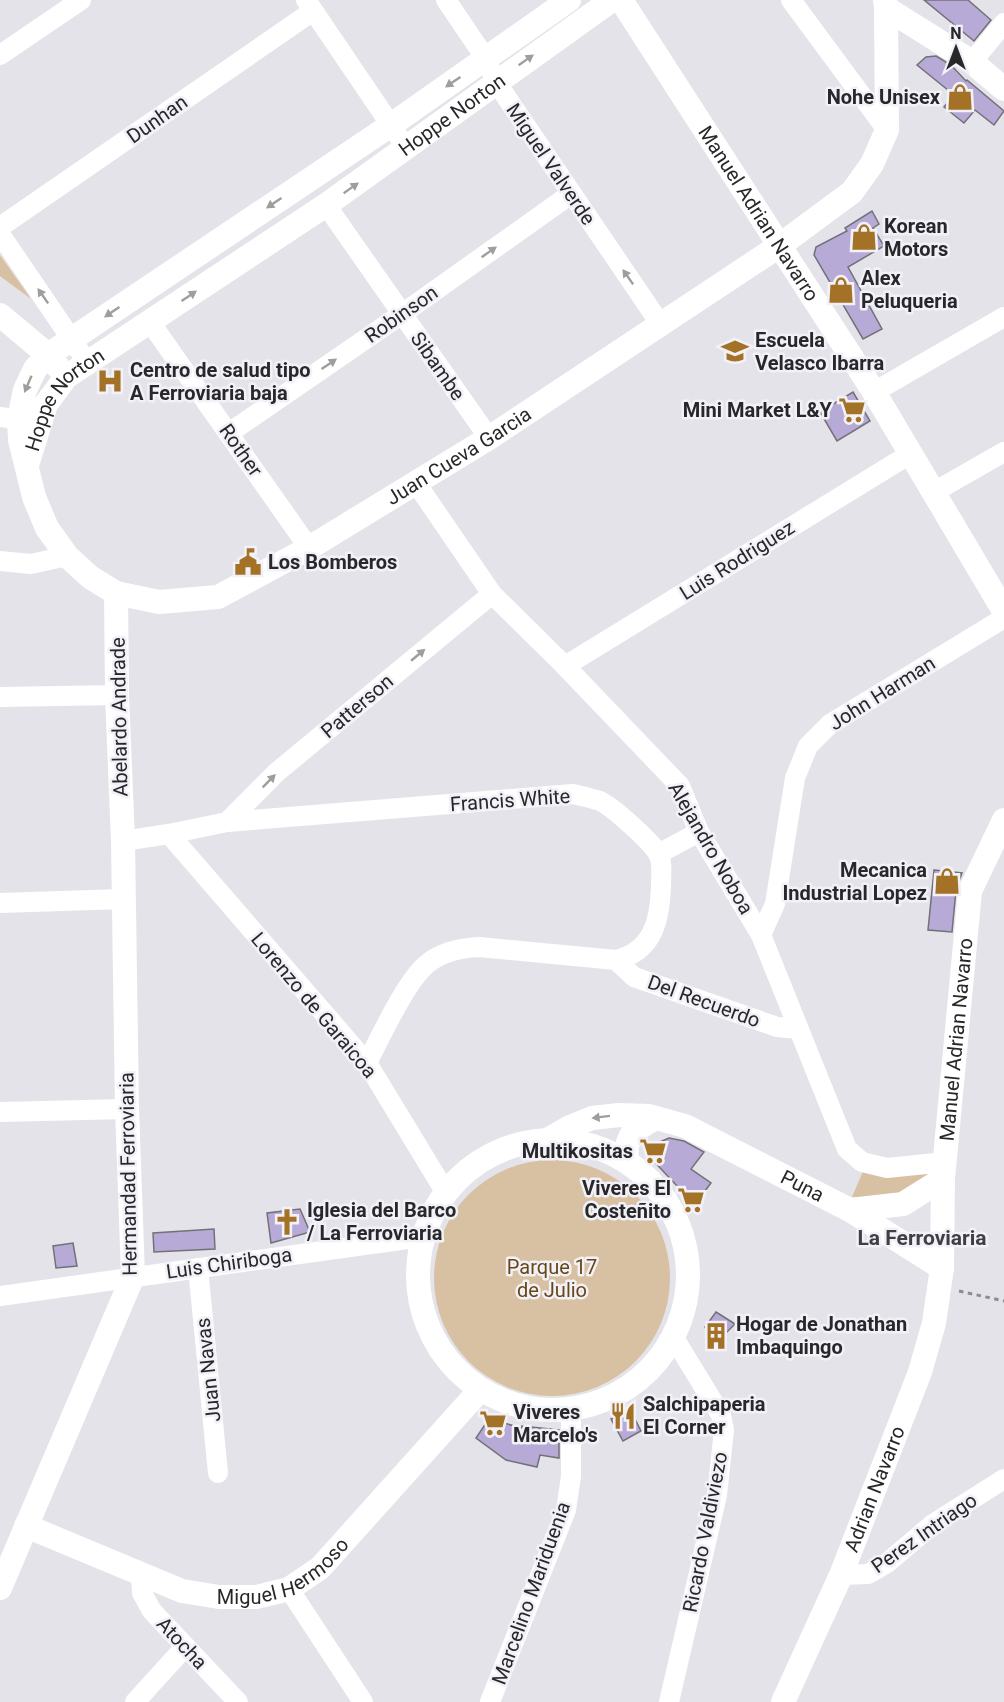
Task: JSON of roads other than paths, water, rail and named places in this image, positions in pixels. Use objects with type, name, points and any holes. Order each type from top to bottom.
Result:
[{"type":"street","points":[[0,55],[81,0]]},
{"type":"street","name":"Miguel Valverde","points":[[446,0],[486,59],[496,82],[661,325]]},
{"type":"street","name":"Hoppe Norton","points":[[27,464],[19,419],[25,390],[35,369],[48,355],[391,125],[569,0]]},
{"type":"street","name":"Hoppe Norton","points":[[19,419],[46,404],[66,377],[87,362],[326,205],[612,0]]},
{"type":"street","name":"Manuel Adrian Navarro","points":[[621,0],[874,392],[1004,611]]},
{"type":"street","points":[[791,0],[888,130]]},
{"type":"street","points":[[885,4],[888,130]]},
{"type":"street","points":[[885,4],[972,62],[1004,89]]},
{"type":"street","points":[[309,5],[407,149]]},
{"type":"street","name":"Dunhan","points":[[0,227],[309,5]]},
{"type":"street","points":[[972,62],[1004,23]]},
{"type":"street","name":"Juan Cueva Garcia","points":[[27,464],[34,497],[48,528],[67,556],[90,577],[116,593],[159,602],[218,597],[309,548],[489,438],[779,246],[852,192],[872,164],[888,130]]},
{"type":"street","name":"Robinson","points":[[229,433],[571,194]]},
{"type":"street","name":"Sibambe","points":[[326,205],[489,438]]},
{"type":"street","points":[[0,234],[87,362]]},
{"type":"street","points":[[0,315],[48,355],[66,377]]},
{"type":"street","points":[[874,392],[1004,317]]},
{"type":"street","name":"Rother","points":[[150,322],[309,548]]},
{"type":"street","points":[[934,492],[1004,452]]},
{"type":"street","name":"Luis Rodriguez","points":[[565,666],[910,454]]},
{"type":"street","name":"Alejandro Noboa","points":[[416,483],[492,594],[680,786],[699,832],[761,935],[847,1149],[862,1162],[886,1168],[944,1170]]},
{"type":"street","points":[[0,561],[32,564],[67,556]]},
{"type":"street","name":"Abelardo Andrade","points":[[116,593],[117,695],[123,841]]},
{"type":"street","name":"Patterson","points":[[227,822],[278,772],[492,594]]},
{"type":"street","name":"John Harman","points":[[761,935],[776,904],[795,778],[808,746],[830,724],[1004,618]]},
{"type":"street","points":[[0,697],[117,695]]},
{"type":"street","name":"Francis White","points":[[123,841],[227,822],[573,794],[601,801],[623,817],[658,854]]},
{"type":"street","name":"Manuel Adrian Navarro","points":[[941,1278],[944,1170],[970,891],[1004,820]]},
{"type":"street","points":[[367,1063],[414,980],[427,964],[461,948],[479,947],[616,960],[629,957],[639,951],[651,936],[659,915],[662,866],[658,854],[699,832]]},
{"type":"street","name":"Lorenzo de Garaicoa","points":[[169,834],[367,1063],[443,1188]]},
{"type":"street","name":"Hermandad Ferroviaria","points":[[0,1588],[133,1276],[127,1109],[123,841]]},
{"type":"street","points":[[0,903],[123,899]]},
{"type":"street","name":"Del Recuerdo","points":[[616,960],[634,976],[777,1028],[798,1029]]},
{"type":"street","points":[[0,1112],[127,1109]]},
{"type":"street","name":"Puna","points":[[551,1138],[592,1118],[619,1115],[656,1118],[685,1126],[849,1210],[941,1278]]},
{"type":"street","points":[[627,1162],[625,1149],[629,1137],[637,1129],[656,1118]]},
{"type":"street","points":[[551,1138],[586,1144],[620,1157],[653,1183],[676,1217],[688,1257],[687,1299],[674,1338],[651,1369],[621,1393],[571,1410],[549,1411],[513,1405],[480,1390],[438,1349],[418,1294],[422,1237],[443,1188],[490,1154],[551,1138]]},
{"type":"street","points":[[849,1210],[903,1204],[944,1170]]},
{"type":"street","name":"Luis Chiriboga","points":[[0,1296],[422,1237]]},
{"type":"street","name":"Juan Navas","points":[[198,1268],[218,1473]]},
{"type":"street","name":"Adrian Navarro","points":[[783,1702],[841,1575],[920,1372],[934,1323],[941,1278]]},
{"type":"street","name":"Ricardo Valdiviezo","points":[[669,1702],[717,1495],[724,1430],[721,1415],[674,1338]]},
{"type":"street","name":"Miguel Hermoso","points":[[26,1526],[182,1591],[219,1597],[256,1597],[289,1589],[320,1568],[480,1390]]},
{"type":"street","name":"Marcelino Mariduenia","points":[[490,1702],[566,1510],[571,1476],[571,1410]]},
{"type":"street","name":"Perez Intriago","points":[[841,1575],[868,1574],[887,1563],[933,1524],[1004,1479]]},
{"type":"street","name":"Atocha","points":[[141,1575],[142,1593],[152,1611],[238,1702]]},
{"type":"street","points":[[289,1589],[363,1702]]},
{"type":"street","points":[[135,1702],[185,1647]]},
{"type":"place","name":"Nohe Unisex","points":[[960,97]]},
{"type":"place","name":"Korean Motors","points":[[864,237]]},
{"type":"place","name":"Alex Peluqueria","points":[[841,290]]},
{"type":"place","name":"Escuela Velasco Ibarra","points":[[735,351]]},
{"type":"place","name":"Centro de salud tipo A Ferroviaria baja","points":[[110,381]]},
{"type":"place","name":"Mini Market L&Y","points":[[852,410]]},
{"type":"place","name":"Los Bomberos","points":[[248,562]]},
{"type":"place","name":"Mecanica Industrial Lopez","points":[[947,881]]},
{"type":"place","name":"Multikositas","points":[[653,1151]]},
{"type":"place","name":"Viveres El Costeñito","points":[[691,1200]]},
{"type":"place","name":"Iglesia del Barco / La Ferroviaria","points":[[287,1222]]},
{"type":"place","name":"Hogar de Jonathan Imbaquingo","points":[[716,1336]]},
{"type":"place","name":"Salchipaperia El Corner","points":[[623,1416]]},
{"type":"place","name":"Viveres Marcelo's","points":[[493,1423]]},
{"type":"district","name":"La Ferroviaria","points":[[922,1238]]},
{"type":"park label","name":"Parque 17 de Julio","points":[[552,1278]]}]
